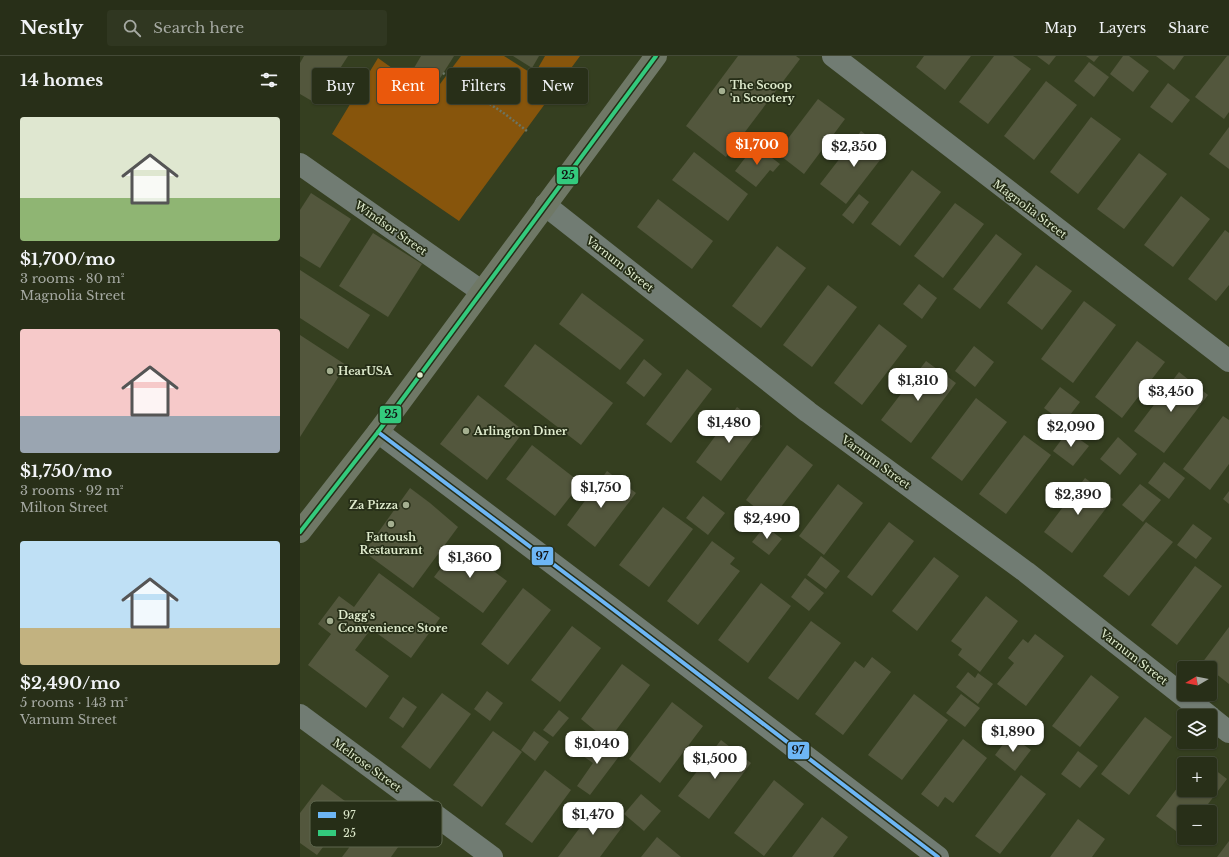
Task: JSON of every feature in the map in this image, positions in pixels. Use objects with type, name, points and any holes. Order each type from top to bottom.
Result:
[{"type":"highway","points":[[301,528],[378,432],[656,56]]},
{"type":"street","name":"Magnolia Street","points":[[833,56],[1229,361]]},
{"type":"street","name":"Windsor Street","points":[[300,164],[481,291]]},
{"type":"street","name":"Varnum Street","points":[[545,205],[808,412],[1026,572],[1200,709]]},
{"type":"street","points":[[378,432],[610,606],[938,857]]},
{"type":"street","name":"Melrose Street","points":[[300,715],[416,801]]},
{"type":"street","name":"Varnum Street","points":[[1217,722],[1229,732]]},
{"type":"street","name":"Melrose Street","points":[[442,820],[492,857]]},
{"type":"path","points":[[443,73],[505,114],[527,131]]},
{"type":"shaded area","points":[[461,56],[504,56],[528,71],[528,104],[545,104],[459,221],[332,134],[350,104],[369,104],[369,73],[378,58],[392,68],[377,68],[377,104],[439,104],[439,85],[447,75],[447,104],[520,104],[520,68],[452,68]]},
{"type":"shaded area","points":[[545,56],[580,56],[571,68],[538,68]]},
{"type":"building","points":[[304,56],[348,56],[340,68],[312,68],[312,101],[300,94],[300,63]]},
{"type":"building","points":[[421,56],[454,56],[439,80],[439,68],[414,68]]},
{"type":"building","points":[[513,56],[539,56],[532,68]]},
{"type":"building","points":[[738,56],[796,56],[800,59],[726,157],[686,126]]},
{"type":"building","points":[[924,56],[971,56],[945,90],[916,67]]},
{"type":"building","points":[[994,56],[1013,56],[1031,69],[988,124],[959,102]]},
{"type":"building","points":[[1037,56],[1056,56],[1049,65]]},
{"type":"building","points":[[1086,56],[1099,56],[1094,62]]},
{"type":"building","points":[[1123,56],[1129,56],[1149,71],[1133,92],[1110,74]]},
{"type":"building","points":[[1156,56],[1184,56],[1174,70]]},
{"type":"building","points":[[1227,56],[1229,56],[1229,112],[1224,119],[1195,97]]},
{"type":"building","points":[[1089,62],[1109,77],[1094,97],[1074,81]]},
{"type":"building","points":[[1046,81],[1077,105],[1034,160],[1004,136]]},
{"type":"building","points":[[1168,83],[1190,100],[1172,123],[1150,107]]},
{"type":"building","points":[[818,99],[845,119],[804,174],[777,153]]},
{"type":"building","points":[[1091,117],[1121,139],[1078,194],[1050,172]]},
{"type":"building","points":[[1229,127],[1229,169],[1209,154]]},
{"type":"building","points":[[861,131],[887,151],[846,204],[820,184]]},
{"type":"building","points":[[755,145],[780,164],[773,172],[770,170],[756,187],[735,171]]},
{"type":"building","points":[[694,152],[748,194],[728,221],[672,180]]},
{"type":"building","points":[[1139,153],[1167,174],[1124,229],[1097,209]]},
{"type":"building","points":[[912,170],[941,192],[900,246],[871,224]]},
{"type":"building","points":[[311,193],[351,219],[320,268],[300,256],[300,210]]},
{"type":"building","points":[[859,194],[869,202],[853,224],[842,215]]},
{"type":"building","points":[[1181,196],[1210,219],[1173,267],[1144,245]]},
{"type":"building","points":[[658,199],[713,241],[692,269],[637,227]]},
{"type":"building","points":[[955,203],[984,224],[943,278],[914,256]]},
{"type":"building","points":[[1225,230],[1229,233],[1229,285],[1216,301],[1188,279]]},
{"type":"building","points":[[373,233],[422,264],[388,317],[339,286]]},
{"type":"building","points":[[996,234],[1022,254],[980,309],[953,289]]},
{"type":"building","points":[[777,246],[806,268],[761,328],[732,306]]},
{"type":"building","points":[[1036,265],[1072,291],[1042,330],[1007,303]]},
{"type":"building","points":[[300,270],[370,315],[348,349],[300,318]]},
{"type":"building","points":[[919,284],[937,298],[922,319],[903,304]]},
{"type":"building","points":[[828,285],[857,307],[812,367],[783,345]]},
{"type":"building","points":[[582,293],[644,340],[620,370],[559,324]]},
{"type":"building","points":[[1084,301],[1116,325],[1073,383],[1041,359]]},
{"type":"building","points":[[879,324],[907,346],[862,405],[834,383]]},
{"type":"building","points":[[300,335],[346,365],[300,437]]},
{"type":"building","points":[[1137,341],[1165,362],[1122,418],[1095,397]]},
{"type":"building","points":[[535,344],[613,403],[581,445],[504,386]]},
{"type":"building","points":[[974,346],[994,362],[975,387],[955,371]]},
{"type":"building","points":[[644,359],[662,374],[644,397],[626,383]]},
{"type":"building","points":[[926,361],[956,383],[911,443],[881,420]]},
{"type":"building","points":[[687,369],[712,389],[671,443],[646,424]]},
{"type":"building","points":[[1179,372],[1208,395],[1164,453],[1134,431]]},
{"type":"building","points":[[1060,387],[1080,402],[1064,423],[1044,408]]},
{"type":"building","points":[[478,395],[524,431],[487,480],[440,444]]},
{"type":"building","points":[[976,398],[1007,422],[962,481],[931,458]]},
{"type":"building","points":[[737,407],[762,426],[721,481],[696,462]]},
{"type":"building","points":[[1223,416],[1229,420],[1229,464],[1210,490],[1183,469]]},
{"type":"building","points":[[1068,431],[1089,446],[1073,466],[1053,451]]},
{"type":"building","points":[[1024,435],[1051,455],[1006,514],[979,494]]},
{"type":"building","points":[[1118,437],[1137,454],[1120,475],[1100,459]]},
{"type":"building","points":[[532,445],[581,483],[555,516],[506,479]]},
{"type":"building","points":[[787,445],[813,465],[771,520],[746,500]]},
{"type":"building","points":[[1164,462],[1185,478],[1169,499],[1148,483]]},
{"type":"building","points":[[607,471],[636,493],[595,547],[567,525]]},
{"type":"building","points":[[1085,478],[1113,499],[1072,553],[1044,532]]},
{"type":"building","points":[[838,484],[863,503],[824,555],[799,536]]},
{"type":"building","points":[[1140,484],[1161,500],[1143,522],[1122,505]]},
{"type":"building","points":[[410,488],[458,527],[413,588],[364,552]]},
{"type":"building","points":[[1229,491],[1229,504],[1223,499]]},
{"type":"building","points":[[703,496],[725,513],[708,535],[686,518]]},
{"type":"building","points":[[663,507],[693,529],[649,587],[619,565]]},
{"type":"building","points":[[889,522],[914,541],[872,596],[847,577]]},
{"type":"building","points":[[1146,522],[1173,542],[1129,596],[1103,576]]},
{"type":"building","points":[[1193,524],[1212,538],[1196,559],[1177,545]]},
{"type":"building","points":[[765,526],[782,539],[769,555],[752,542]]},
{"type":"building","points":[[712,541],[735,558],[730,564],[740,571],[698,625],[667,601]]},
{"type":"building","points":[[458,545],[507,581],[483,613],[434,577]]},
{"type":"building","points":[[821,556],[840,571],[826,589],[807,575]]},
{"type":"building","points":[[934,557],[959,576],[917,631],[892,611]]},
{"type":"building","points":[[1195,566],[1222,586],[1177,645],[1151,625]]},
{"type":"building","points":[[379,573],[440,618],[411,658],[371,629],[355,650],[389,676],[366,708],[308,665],[331,634],[318,624],[339,596],[354,607]]},
{"type":"building","points":[[805,578],[824,593],[809,611],[791,597]]},
{"type":"building","points":[[761,583],[791,606],[748,663],[718,640]]},
{"type":"building","points":[[523,588],[551,610],[508,665],[481,644]]},
{"type":"building","points":[[986,596],[1018,621],[980,672],[958,655],[962,649],[951,641]]},
{"type":"building","points":[[811,621],[841,643],[798,700],[768,678]]},
{"type":"building","points":[[572,626],[601,648],[560,702],[531,680]]},
{"type":"building","points":[[1229,627],[1229,684],[1217,675],[1217,661],[1204,661]]},
{"type":"building","points":[[1035,634],[1064,656],[1026,706],[997,684],[1014,663],[1008,658],[1023,639],[1028,643]]},
{"type":"building","points":[[872,657],[891,672],[843,735],[815,714],[855,661],[864,668]]},
{"type":"building","points":[[622,664],[650,685],[608,741],[581,719]]},
{"type":"building","points":[[968,672],[975,678],[978,673],[993,684],[978,704],[956,687]]},
{"type":"building","points":[[1091,675],[1119,697],[1080,747],[1052,726]]},
{"type":"building","points":[[487,691],[503,703],[490,721],[474,709]]},
{"type":"building","points":[[442,693],[471,714],[430,769],[401,747]]},
{"type":"building","points":[[914,694],[948,720],[902,780],[868,755]]},
{"type":"building","points":[[961,694],[980,708],[965,727],[946,713]]},
{"type":"building","points":[[403,697],[417,707],[403,728],[389,718]]},
{"type":"building","points":[[672,702],[703,726],[660,783],[629,759]]},
{"type":"building","points":[[559,710],[569,718],[553,737],[543,730]]},
{"type":"building","points":[[1145,717],[1172,737],[1129,795],[1101,774]]},
{"type":"building","points":[[493,731],[522,752],[482,807],[453,785]]},
{"type":"building","points":[[534,731],[549,742],[535,761],[521,750]]},
{"type":"building","points":[[1010,735],[1031,750],[1015,771],[995,755]]},
{"type":"building","points":[[596,737],[620,755],[590,795],[577,786],[593,763],[583,756]]},
{"type":"building","points":[[963,739],[987,758],[953,803],[945,797],[938,807],[921,794]]},
{"type":"building","points":[[721,740],[751,763],[709,819],[678,796]]},
{"type":"building","points":[[1078,751],[1098,766],[1080,788],[1061,774]]},
{"type":"building","points":[[545,770],[571,790],[532,843],[505,824]]},
{"type":"building","points":[[1217,771],[1227,779],[1217,792]]},
{"type":"building","points":[[1021,775],[1046,794],[1000,854],[975,836]]},
{"type":"building","points":[[774,780],[804,804],[764,856],[734,833]]},
{"type":"building","points":[[322,784],[345,801],[310,801],[310,847],[323,847],[317,855],[300,843],[300,813]]},
{"type":"building","points":[[1177,788],[1177,797],[1213,797],[1207,805],[1177,805],[1177,832],[1156,816]]},
{"type":"building","points":[[641,794],[661,811],[644,831],[624,814]]},
{"type":"building","points":[[596,806],[623,826],[600,857],[558,857]]},
{"type":"building","points":[[822,817],[848,837],[833,857],[792,857]]},
{"type":"building","points":[[1078,819],[1105,839],[1092,857],[1050,857]]},
{"type":"building","points":[[657,837],[681,857],[641,857]]},
{"type":"building","points":[[1229,841],[1229,857],[1217,857]]},
{"type":"building","points":[[350,847],[398,847],[391,857],[342,857]]},
{"type":"transit line","name":"25","points":[[300,532],[378,432],[656,56]]},
{"type":"transit line","name":"97","points":[[378,432],[938,857]]},
{"type":"place","name":"The Scoop 'n Scootery","points":[[722,91]]},
{"type":"place","name":"HearUSA","points":[[330,371]]},
{"type":"place","name":"Arlington Diner","points":[[466,431]]},
{"type":"place","name":"Za Pizza","points":[[406,505]]},
{"type":"place","name":"Fattoush Restaurant","points":[[391,524]]},
{"type":"place","name":"Dagg's Convenience Store","points":[[330,621]]}]
